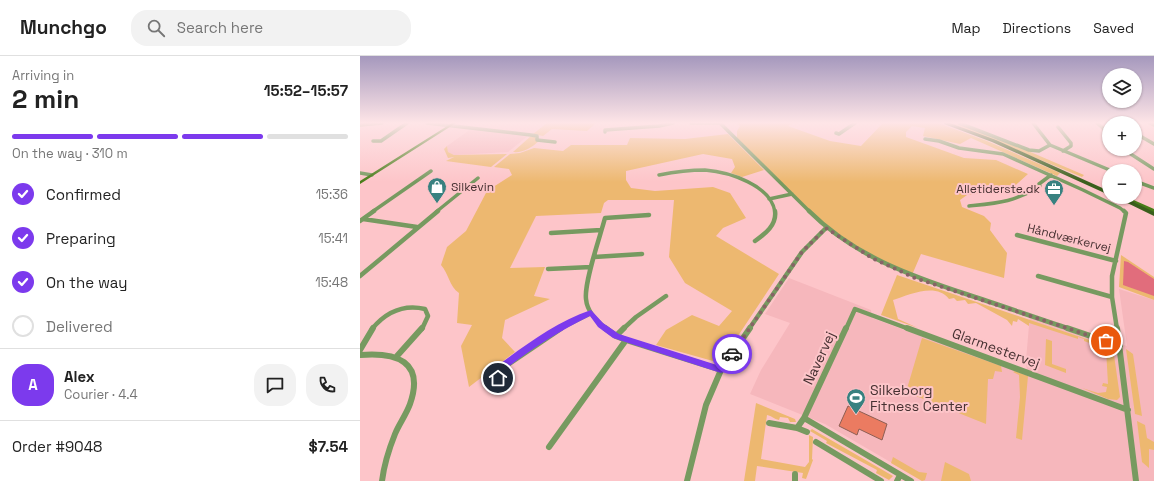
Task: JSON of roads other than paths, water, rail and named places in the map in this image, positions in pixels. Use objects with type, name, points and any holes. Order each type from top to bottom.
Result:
[{"type":"main road","points":[[998,143],[1102,190]]},
{"type":"main road","points":[[1068,174],[1102,187]]},
{"type":"main road","points":[[1136,204],[1154,211]]},
{"type":"main road","points":[[1140,204],[1154,211]]},
{"type":"street","points":[[360,183],[422,143]]},
{"type":"street","points":[[739,143],[826,228],[872,258],[915,278],[1120,346]]},
{"type":"street","name":"Håndværkervej","points":[[945,143],[967,150],[1003,154],[1120,208],[1126,213],[1112,276],[1112,297],[1120,346],[1136,481]]},
{"type":"street","points":[[1010,143],[1029,150],[1039,151],[1050,145],[1102,167]]},
{"type":"street","points":[[1063,151],[1071,146],[1070,143]]},
{"type":"street","points":[[1134,156],[1154,169]]},
{"type":"street","points":[[658,175],[687,170],[725,173],[747,180],[764,192],[775,213],[774,220],[768,231],[755,241]]},
{"type":"street","points":[[361,219],[430,171]]},
{"type":"street","points":[[360,173],[372,175]]},
{"type":"street","points":[[969,206],[1006,202],[1008,200],[1022,197],[1040,186],[1039,184],[1051,175]]},
{"type":"street","points":[[360,276],[417,227],[478,178]]},
{"type":"street","points":[[1142,183],[1154,188]]},
{"type":"street","points":[[769,199],[792,194]]},
{"type":"street","points":[[648,215],[605,218],[587,287],[586,300],[591,312],[601,325],[616,336],[721,370]]},
{"type":"street","points":[[361,219],[417,227]]},
{"type":"street","points":[[687,481],[706,405],[721,370],[802,252],[826,228]]},
{"type":"street","points":[[551,233],[601,230]]},
{"type":"street","name":"Håndværkervej","points":[[1017,236],[1116,261]]},
{"type":"street","points":[[594,256],[642,254]]},
{"type":"street","points":[[548,269],[591,267]]},
{"type":"street","points":[[1038,276],[1112,297]]},
{"type":"street","points":[[616,336],[636,317],[666,296]]},
{"type":"street","points":[[360,350],[371,328],[382,318],[407,307],[418,306],[425,309],[428,316],[421,332],[397,356]]},
{"type":"street","name":"Glarmestervej","points":[[855,309],[1128,410]]},
{"type":"street","name":"Navervej","points":[[797,428],[804,418],[855,309]]},
{"type":"street","points":[[498,378],[493,374],[531,345],[562,326],[591,312]]},
{"type":"street","points":[[549,447],[626,340]]},
{"type":"street","points":[[360,355],[376,353],[397,356],[406,362],[412,369],[415,378],[415,389],[411,402],[387,456],[382,481]]},
{"type":"street","points":[[804,418],[899,478],[911,481]]},
{"type":"street","points":[[769,423],[797,428],[806,432]]},
{"type":"street","points":[[816,442],[881,481]]},
{"type":"place","name":"Silkevin","points":[[437,204]]},
{"type":"place","name":"Alletiderste.dk","points":[[1054,206]]},
{"type":"place","name":"Silkeborg Fitness Center","points":[[856,415]]}]
